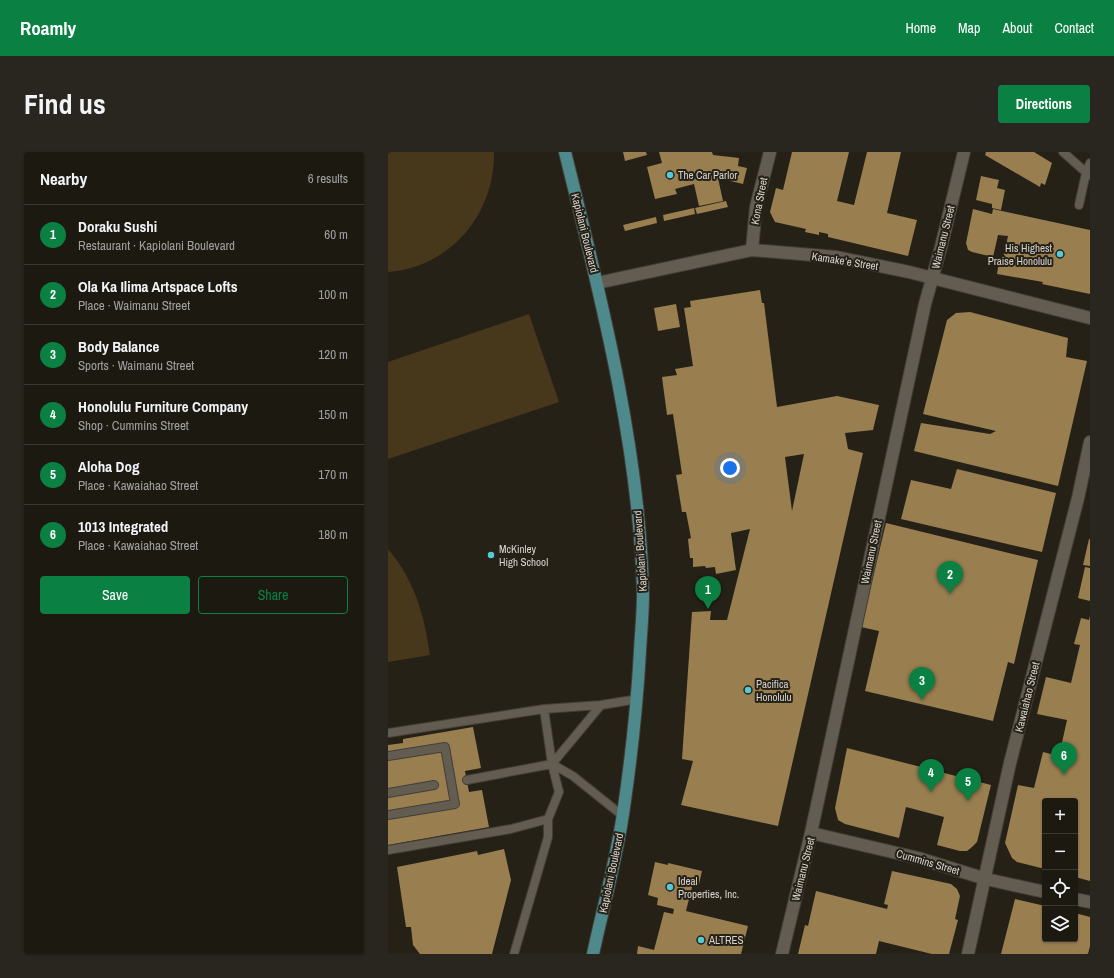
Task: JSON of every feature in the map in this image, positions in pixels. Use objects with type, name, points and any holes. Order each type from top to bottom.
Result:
[{"type":"main road","name":"Kapiolani Boulevard","points":[[565,152],[597,283],[623,410],[642,553],[643,597],[638,699],[623,816],[593,954]]},
{"type":"street","name":"Kona Street","points":[[752,250],[756,207],[770,152]]},
{"type":"street","name":"Waimanu Street","points":[[782,954],[811,833],[900,413],[925,304],[933,278],[964,152]]},
{"type":"street","name":"Kamakeʻe Street","points":[[597,283],[752,250],[836,257],[933,278],[1090,318]]},
{"type":"street","name":"Kawaiahao Street","points":[[968,954],[986,879],[1010,763],[1078,498],[1090,442]]},
{"type":"street","name":"Cummins Street","points":[[811,833],[918,858],[986,879],[1042,891]]},
{"type":"street","points":[[1078,899],[1090,902]]},
{"type":"lane","points":[[1063,152],[1088,174]]},
{"type":"lane","points":[[1079,205],[1090,163]]},
{"type":"lane","points":[[388,733],[544,709],[601,705],[638,699]]},
{"type":"lane","points":[[467,780],[552,764],[601,705]]},
{"type":"lane","points":[[514,954],[548,837],[548,819],[559,792],[552,764],[544,709]]},
{"type":"lane","points":[[388,756],[445,747],[455,804],[388,816]]},
{"type":"lane","points":[[552,764],[573,776],[623,816]]},
{"type":"lane","points":[[388,793],[434,785]]},
{"type":"lane","points":[[388,850],[511,828],[548,819]]},
{"type":"shaded area","points":[[388,152],[494,152],[492,175],[487,196],[478,216],[465,233],[449,248],[431,260],[411,268],[388,272]]},
{"type":"shaded area","points":[[529,314],[559,402],[388,459],[388,362]]},
{"type":"shaded area","points":[[388,549],[405,573],[412,586],[425,626],[430,655],[388,662]]},
{"type":"building","points":[[623,152],[646,152],[647,155],[625,161]]},
{"type":"building","points":[[659,152],[712,152],[713,155],[739,158],[738,166],[747,168],[743,184],[718,178],[723,201],[699,206],[694,184],[675,189],[677,194],[655,199],[647,167],[662,163]]},
{"type":"building","points":[[792,152],[849,152],[837,201],[854,205],[867,152],[901,152],[887,213],[917,220],[908,256],[828,237],[828,234],[819,232],[819,235],[805,232],[806,229],[775,222],[770,212],[776,188],[783,190]]},
{"type":"building","points":[[986,152],[1034,152],[1052,163],[1045,185],[1041,183],[1040,187],[985,155]]},
{"type":"building","points":[[981,176],[999,180],[997,188],[1005,190],[1001,210],[992,208],[992,204],[976,200]]},
{"type":"building","points":[[726,201],[728,207],[697,214],[695,208]]},
{"type":"building","points":[[694,208],[695,214],[664,221],[663,215]]},
{"type":"building","points":[[973,209],[992,214],[993,209],[1090,230],[1090,294],[1042,284],[1043,282],[997,274],[999,262],[1003,259],[1008,236],[998,235],[993,257],[968,250],[966,243]]},
{"type":"building","points":[[656,217],[657,223],[625,231],[623,225]]},
{"type":"building","points":[[760,290],[762,303],[764,303],[777,407],[837,396],[879,405],[873,430],[845,433],[848,449],[863,453],[778,826],[681,805],[693,761],[682,759],[692,612],[711,611],[710,620],[727,620],[750,529],[731,533],[736,570],[716,574],[715,567],[693,567],[693,558],[690,558],[688,539],[691,538],[686,512],[682,512],[676,475],[682,474],[673,414],[667,415],[662,377],[677,375],[675,369],[693,366],[684,308],[691,307],[690,301]],"holes":[[[804,454],[792,511],[785,457]]]},
{"type":"building","points":[[676,304],[680,327],[658,331],[654,308]]},
{"type":"building","points":[[970,312],[1068,338],[1066,357],[1087,361],[1058,486],[914,451],[921,423],[990,434],[996,431],[923,414],[947,320],[956,313]]},
{"type":"building","points":[[957,469],[1056,493],[1042,552],[901,519],[911,480],[951,489]]},
{"type":"building","points":[[886,523],[1038,560],[1014,664],[1008,662],[993,721],[865,691],[879,631],[861,627]]},
{"type":"building","points":[[1090,539],[1090,566],[1083,565]]},
{"type":"building","points":[[1085,567],[1090,568],[1090,601],[1078,598]]},
{"type":"building","points":[[1090,616],[1090,881],[1078,878],[1078,798],[1042,798],[1042,868],[1017,862],[1012,858],[1005,843],[1018,785],[1034,788],[1043,752],[1059,756],[1067,720],[1037,714],[1046,677],[1071,683],[1080,645],[1074,644],[1081,618],[1089,620]]},
{"type":"building","points":[[473,727],[481,768],[465,771],[469,792],[482,790],[489,827],[388,845],[388,745],[403,743],[403,739]]},
{"type":"building","points":[[847,748],[991,785],[977,842],[967,851],[960,851],[937,845],[944,817],[906,807],[899,838],[845,824],[838,820],[835,808]]},
{"type":"building","points":[[504,849],[511,880],[492,954],[420,954],[413,945],[411,927],[406,927],[397,867],[477,851],[478,855]]},
{"type":"building","name":"ALTRES","points":[[655,862],[668,865],[668,863],[702,871],[699,884],[693,883],[686,911],[748,926],[741,954],[637,954],[638,946],[654,950],[664,912],[673,914],[674,909],[657,905],[658,898],[648,895]]},
{"type":"building","points":[[892,871],[951,884],[957,889],[960,896],[955,919],[958,920],[949,954],[932,954],[879,941],[876,954],[798,954],[805,925],[808,926],[816,891],[887,909],[888,905],[884,904]]},
{"type":"building","points":[[1015,899],[1042,905],[1042,942],[1078,942],[1078,914],[1090,917],[1090,946],[1088,954],[1001,954]]},
{"type":"place","name":"The Car Parlor","points":[[670,175]]},
{"type":"place","name":"His Highest Praise Honolulu","points":[[1060,254]]},
{"type":"place","name":"McKinley High School","points":[[491,555]]},
{"type":"place","name":"Ola Ka Ilima Artspace Lofts","points":[[950,594]]},
{"type":"place","name":"Doraku Sushi","points":[[708,609]]},
{"type":"place","name":"Pacifica Honolulu","points":[[748,690]]},
{"type":"place","name":"Body Balance","points":[[922,700]]},
{"type":"place","name":"1013 Integrated","points":[[1064,775]]},
{"type":"place","name":"Honolulu Furniture Company","points":[[931,792]]},
{"type":"place","name":"Aloha Dog","points":[[968,801]]},
{"type":"place","name":"Ideal Properties, Inc.","points":[[670,887]]},
{"type":"place","name":"ALTRES","points":[[701,940]]}]
